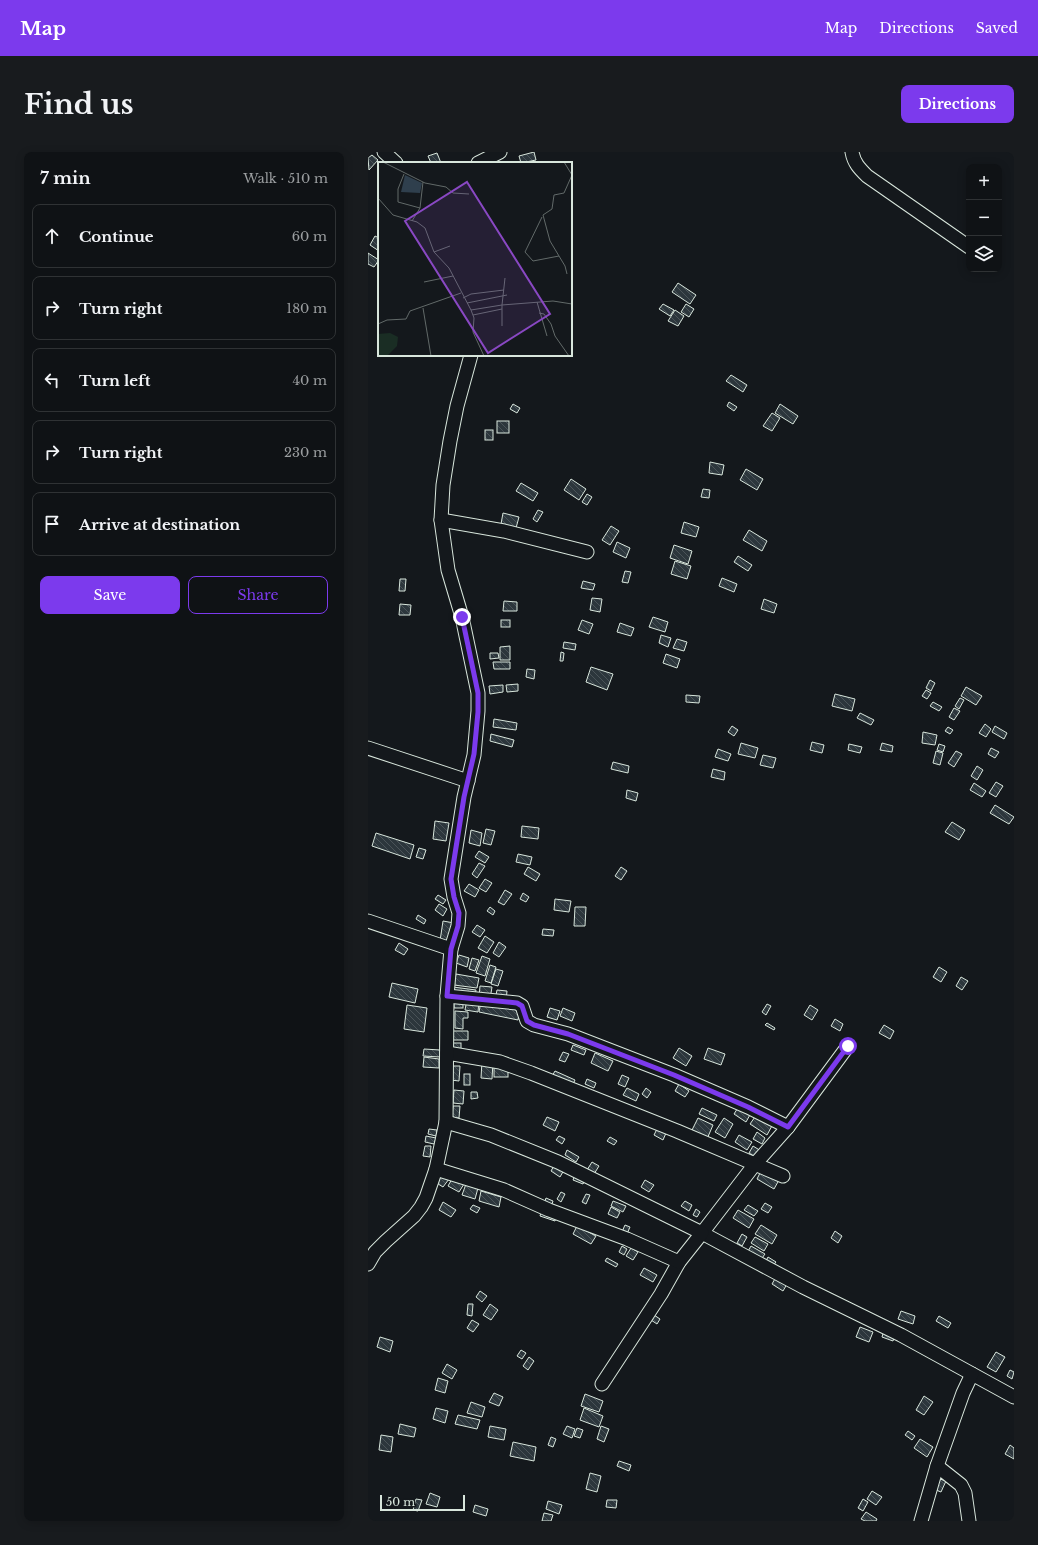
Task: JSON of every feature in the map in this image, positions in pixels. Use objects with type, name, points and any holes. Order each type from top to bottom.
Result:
[{"type":"street","points":[[384,152],[395,162]]},
{"type":"street","points":[[480,162],[500,152]]},
{"type":"street","points":[[852,152],[857,167],[867,176],[966,245]]},
{"type":"street","points":[[368,1264],[375,1252],[414,1216],[426,1198],[436,1169],[446,1122],[447,996],[451,949],[458,926],[459,913],[454,897],[451,879],[464,797],[474,754],[478,712],[478,693],[462,617],[448,570],[441,520],[443,485],[450,441],[457,406],[471,356]]},
{"type":"street","points":[[441,520],[504,531],[587,552]]},
{"type":"street","points":[[368,748],[468,781]]},
{"type":"street","points":[[368,921],[451,949]]},
{"type":"street","points":[[447,996],[517,1003],[522,1006],[527,1021],[534,1025],[568,1034],[667,1072],[748,1107],[788,1127]]},
{"type":"street","points":[[602,1384],[661,1294],[679,1262],[755,1164],[788,1127],[848,1046]]},
{"type":"street","points":[[447,1053],[506,1064],[677,1131],[783,1176]]},
{"type":"street","points":[[446,1122],[491,1135],[558,1162],[702,1233],[803,1288],[901,1335],[1014,1396]]},
{"type":"street","points":[[436,1169],[504,1190],[548,1210],[627,1239],[679,1262]]},
{"type":"street","points":[[921,1521],[937,1466],[963,1393],[972,1374]]},
{"type":"street","points":[[937,1466],[951,1476],[963,1489],[965,1493],[969,1521]]},
{"type":"building","points":[[534,152],[536,160],[521,162],[519,156]]},
{"type":"building","points":[[437,153],[441,162],[431,162],[428,156]]},
{"type":"building","points":[[372,155],[378,160],[369,170],[368,158]]},
{"type":"building","points":[[375,236],[378,238],[378,250],[370,245]]},
{"type":"building","points":[[368,253],[378,259],[374,267],[368,264]]},
{"type":"building","points":[[678,283],[696,295],[690,304],[672,292]]},
{"type":"building","points":[[663,304],[674,310],[670,316],[659,309]]},
{"type":"building","points":[[686,304],[694,309],[689,317],[681,312]]},
{"type":"building","points":[[675,310],[684,316],[678,326],[668,321]]},
{"type":"building","points":[[731,375],[747,385],[743,392],[726,381]]},
{"type":"building","points":[[729,402],[737,407],[734,411],[727,406]]},
{"type":"building","points":[[513,404],[520,408],[517,413],[510,409]]},
{"type":"building","points":[[780,404],[798,416],[793,424],[775,413]]},
{"type":"building","points":[[772,413],[780,418],[772,431],[763,426]]},
{"type":"building","points":[[497,421],[509,421],[509,433],[497,433]]},
{"type":"building","points":[[485,430],[493,430],[493,440],[485,440]]},
{"type":"building","points":[[710,462],[724,465],[722,475],[709,473]]},
{"type":"building","points":[[746,469],[763,479],[757,490],[740,480]]},
{"type":"building","points":[[571,479],[586,489],[579,500],[564,490]]},
{"type":"building","points":[[521,483],[538,493],[533,501],[516,491]]},
{"type":"building","points":[[703,489],[710,490],[709,498],[701,497]]},
{"type":"building","points":[[587,494],[592,497],[587,505],[582,502]]},
{"type":"building","points":[[538,510],[543,512],[537,522],[533,519]]},
{"type":"building","points":[[503,513],[519,517],[516,528],[501,524]]},
{"type":"building","points":[[684,522],[699,527],[696,537],[681,533]]},
{"type":"building","points":[[611,526],[619,531],[610,545],[602,540]]},
{"type":"building","points":[[749,530],[767,541],[762,551],[743,540]]},
{"type":"building","points":[[617,542],[630,548],[626,558],[613,552]]},
{"type":"building","points":[[674,545],[692,551],[688,564],[670,558]]},
{"type":"building","points":[[738,556],[752,565],[748,571],[734,562]]},
{"type":"building","points":[[675,561],[691,566],[687,579],[671,574]]},
{"type":"building","points":[[625,571],[631,572],[628,583],[622,582]]},
{"type":"building","points":[[722,578],[737,584],[734,592],[719,586]]},
{"type":"building","points":[[400,579],[406,579],[405,591],[399,591]]},
{"type":"building","points":[[583,581],[595,584],[593,590],[581,588]]},
{"type":"building","points":[[592,598],[602,599],[600,612],[590,610]]},
{"type":"building","points":[[764,599],[777,604],[774,613],[761,609]]},
{"type":"building","points":[[504,601],[517,602],[517,611],[503,611]]},
{"type":"building","points":[[400,604],[411,605],[410,615],[399,615]]},
{"type":"building","points":[[653,617],[668,622],[665,632],[649,627]]},
{"type":"building","points":[[501,620],[510,620],[510,627],[501,627]]},
{"type":"building","points":[[582,620],[593,624],[589,634],[578,630]]},
{"type":"building","points":[[620,623],[634,628],[631,636],[617,632]]},
{"type":"building","points":[[661,635],[671,638],[668,647],[659,643]]},
{"type":"building","points":[[677,639],[687,642],[684,651],[673,648]]},
{"type":"building","points":[[564,642],[576,644],[575,650],[563,648]]},
{"type":"building","points":[[510,646],[510,660],[500,660],[500,647]]},
{"type":"building","points":[[561,652],[564,653],[563,661],[560,661]]},
{"type":"building","points":[[490,653],[498,653],[499,658],[490,659]]},
{"type":"building","points":[[666,654],[680,659],[677,668],[663,663]]},
{"type":"building","points":[[493,662],[510,662],[510,669],[494,669]]},
{"type":"building","points":[[591,667],[613,674],[607,690],[586,682]]},
{"type":"building","points":[[527,669],[535,670],[534,679],[526,677]]},
{"type":"building","points":[[930,680],[935,683],[931,691],[926,688]]},
{"type":"building","points":[[518,684],[518,691],[507,692],[506,685]]},
{"type":"building","points":[[503,685],[503,692],[490,694],[489,686]]},
{"type":"building","points":[[966,687],[982,696],[976,705],[961,696]]},
{"type":"building","points":[[926,690],[931,693],[927,699],[922,696]]},
{"type":"building","points":[[835,694],[855,699],[852,711],[832,706]]},
{"type":"building","points":[[686,695],[700,696],[699,703],[686,702]]},
{"type":"building","points":[[960,698],[964,700],[959,709],[955,706]]},
{"type":"building","points":[[933,702],[942,707],[939,711],[930,706]]},
{"type":"building","points":[[954,708],[960,711],[954,720],[949,717]]},
{"type":"building","points":[[860,713],[874,720],[871,725],[857,718]]},
{"type":"building","points":[[494,719],[517,723],[516,730],[493,727]]},
{"type":"building","points":[[985,724],[991,729],[986,737],[979,733]]},
{"type":"building","points":[[732,726],[738,730],[734,736],[728,732]]},
{"type":"building","points":[[995,726],[1007,733],[1004,739],[992,732]]},
{"type":"building","points":[[948,727],[953,730],[950,734],[945,731]]},
{"type":"building","points":[[923,732],[937,735],[935,745],[922,743]]},
{"type":"building","points":[[491,734],[514,740],[512,747],[490,741]]},
{"type":"building","points":[[812,742],[824,745],[822,753],[810,750]]},
{"type":"building","points":[[741,743],[758,748],[755,758],[738,754]]},
{"type":"building","points":[[882,743],[893,746],[892,752],[880,750]]},
{"type":"building","points":[[849,744],[862,747],[860,753],[848,750]]},
{"type":"building","points":[[939,744],[945,746],[943,752],[937,750]]},
{"type":"building","points":[[991,748],[999,752],[995,758],[988,754]]},
{"type":"building","points":[[718,749],[731,754],[728,761],[715,757]]},
{"type":"building","points":[[936,751],[943,753],[940,765],[933,763]]},
{"type":"building","points":[[956,751],[962,754],[954,767],[948,763]]},
{"type":"building","points":[[763,755],[776,758],[773,768],[760,765]]},
{"type":"building","points":[[613,762],[629,766],[628,773],[611,769]]},
{"type":"building","points":[[977,766],[983,770],[977,780],[971,776]]},
{"type":"building","points":[[713,769],[725,772],[724,780],[711,777]]},
{"type":"building","points":[[996,782],[1003,786],[996,797],[989,793]]},
{"type":"building","points":[[974,783],[986,791],[982,797],[970,790]]},
{"type":"building","points":[[627,790],[638,793],[636,801],[626,798]]},
{"type":"building","points":[[995,805],[1014,817],[1009,824],[990,813]]},
{"type":"building","points":[[435,821],[449,823],[446,841],[433,839]]},
{"type":"building","points":[[952,822],[965,830],[959,840],[945,832]]},
{"type":"building","points":[[522,826],[539,828],[538,839],[521,837]]},
{"type":"building","points":[[486,829],[495,831],[491,845],[483,843]]},
{"type":"building","points":[[471,830],[482,833],[480,846],[469,843]]},
{"type":"building","points":[[376,833],[414,845],[410,859],[372,846]]},
{"type":"building","points":[[419,848],[426,850],[423,859],[416,857]]},
{"type":"building","points":[[479,851],[489,857],[485,863],[475,857]]},
{"type":"building","points":[[518,854],[532,857],[530,865],[516,862]]},
{"type":"building","points":[[479,863],[485,866],[477,878],[472,874]]},
{"type":"building","points":[[528,867],[540,874],[536,881],[524,874]]},
{"type":"building","points":[[621,867],[627,871],[621,880],[615,876]]},
{"type":"building","points":[[485,879],[492,883],[486,892],[479,888]]},
{"type":"building","points":[[469,884],[479,890],[475,897],[464,891]]},
{"type":"building","points":[[505,890],[512,894],[504,905],[498,902]]},
{"type":"building","points":[[523,893],[529,897],[526,902],[520,899]]},
{"type":"building","points":[[438,895],[446,900],[443,904],[435,899]]},
{"type":"building","points":[[555,899],[571,901],[569,912],[554,910]]},
{"type":"building","points":[[439,904],[447,909],[443,916],[435,910]]},
{"type":"building","points":[[490,907],[495,911],[493,915],[487,911]]},
{"type":"building","points":[[575,907],[586,907],[585,926],[574,926]]},
{"type":"building","points":[[418,915],[426,920],[424,924],[416,919]]},
{"type":"building","points":[[443,921],[454,923],[451,943],[440,941]]},
{"type":"building","points":[[477,925],[485,930],[480,937],[472,932]]},
{"type":"building","points":[[543,929],[554,930],[553,936],[542,935]]},
{"type":"building","points":[[485,936],[494,942],[487,953],[478,948]]},
{"type":"building","points":[[499,942],[506,947],[499,957],[493,953]]},
{"type":"building","points":[[399,943],[408,949],[404,955],[395,950]]},
{"type":"building","points":[[459,955],[469,958],[467,967],[456,963]]},
{"type":"building","points":[[482,956],[490,959],[485,976],[476,973]]},
{"type":"building","points":[[472,958],[479,960],[475,971],[469,969]]},
{"type":"building","points":[[490,965],[496,967],[491,983],[485,981]]},
{"type":"building","points":[[939,967],[947,972],[941,982],[933,977]]},
{"type":"building","points":[[496,969],[503,971],[498,986],[491,984]]},
{"type":"building","points":[[456,974],[479,978],[477,988],[454,985]]},
{"type":"building","points":[[961,977],[968,981],[962,990],[956,986]]},
{"type":"building","points":[[392,983],[418,989],[415,1003],[389,997]]},
{"type":"building","points":[[480,986],[492,987],[490,999],[479,997]]},
{"type":"building","points":[[453,987],[476,990],[475,996],[453,993]]},
{"type":"building","points":[[497,990],[507,991],[506,1001],[495,1000]]},
{"type":"building","points":[[467,999],[479,1001],[478,1012],[465,1010]]},
{"type":"building","points":[[454,1001],[463,1001],[463,1008],[454,1008]]},
{"type":"building","points":[[481,1001],[520,1008],[518,1020],[479,1012]]},
{"type":"building","points":[[767,1004],[771,1006],[766,1015],[762,1012]]},
{"type":"building","points":[[407,1005],[427,1008],[424,1032],[404,1029]]},
{"type":"building","points":[[810,1005],[818,1010],[812,1020],[804,1015]]},
{"type":"building","points":[[550,1008],[560,1011],[557,1020],[547,1017]]},
{"type":"building","points":[[563,1008],[575,1013],[572,1021],[560,1016]]},
{"type":"building","points":[[455,1011],[468,1012],[468,1018],[463,1018],[463,1029],[455,1028]]},
{"type":"building","points":[[835,1019],[843,1024],[840,1031],[831,1026]]},
{"type":"building","points":[[767,1023],[775,1028],[774,1030],[765,1025]]},
{"type":"building","points":[[884,1025],[894,1031],[890,1039],[879,1033]]},
{"type":"building","points":[[450,1031],[468,1031],[468,1040],[449,1040]]},
{"type":"building","points":[[450,1043],[461,1043],[461,1051],[450,1051]]},
{"type":"building","points":[[573,1045],[586,1050],[584,1055],[571,1050]]},
{"type":"building","points":[[679,1048],[692,1056],[686,1066],[673,1058]]},
{"type":"building","points":[[708,1048],[725,1054],[721,1065],[704,1059]]},
{"type":"building","points":[[424,1049],[440,1050],[440,1057],[423,1056]]},
{"type":"building","points":[[563,1052],[569,1054],[565,1062],[559,1060]]},
{"type":"building","points":[[595,1053],[613,1061],[608,1071],[591,1063]]},
{"type":"building","points":[[424,1057],[439,1059],[439,1068],[423,1067]]},
{"type":"building","points":[[482,1061],[493,1062],[492,1079],[481,1078]]},
{"type":"building","points":[[452,1066],[460,1066],[459,1081],[451,1080]]},
{"type":"building","points":[[494,1067],[508,1067],[508,1077],[494,1077]]},
{"type":"building","points":[[555,1071],[575,1080],[571,1088],[551,1078]]},
{"type":"building","points":[[464,1074],[470,1074],[470,1085],[464,1085]]},
{"type":"building","points":[[622,1075],[629,1078],[625,1087],[618,1084]]},
{"type":"building","points":[[587,1079],[596,1083],[594,1088],[585,1084]]},
{"type":"building","points":[[679,1084],[689,1091],[685,1097],[675,1091]]},
{"type":"building","points":[[627,1088],[639,1094],[636,1101],[623,1095]]},
{"type":"building","points":[[646,1088],[651,1092],[647,1098],[642,1094]]},
{"type":"building","points":[[454,1090],[464,1091],[463,1104],[453,1103]]},
{"type":"building","points":[[471,1092],[477,1092],[478,1098],[471,1099]]},
{"type":"building","points":[[453,1106],[460,1106],[459,1118],[452,1118]]},
{"type":"building","points":[[739,1106],[751,1113],[746,1122],[734,1114]]},
{"type":"building","points":[[702,1108],[717,1115],[714,1121],[699,1114]]},
{"type":"building","points":[[757,1114],[773,1124],[767,1135],[750,1124]]},
{"type":"building","points":[[547,1117],[559,1122],[555,1131],[543,1125]]},
{"type":"building","points":[[698,1118],[713,1125],[707,1139],[691,1132]]},
{"type":"building","points":[[724,1118],[733,1124],[725,1138],[715,1132]]},
{"type":"building","points":[[429,1129],[437,1130],[436,1136],[428,1134]]},
{"type":"building","points":[[657,1129],[666,1133],[663,1140],[654,1135]]},
{"type":"building","points":[[757,1132],[765,1138],[762,1144],[753,1139]]},
{"type":"building","points":[[739,1135],[752,1142],[747,1150],[735,1142]]},
{"type":"building","points":[[426,1136],[436,1138],[434,1144],[425,1142]]},
{"type":"building","points":[[559,1136],[565,1139],[562,1144],[556,1140]]},
{"type":"building","points":[[610,1137],[617,1141],[614,1145],[607,1141]]},
{"type":"building","points":[[425,1146],[431,1146],[430,1157],[423,1156]]},
{"type":"building","points":[[753,1146],[761,1151],[757,1158],[749,1153]]},
{"type":"building","points":[[567,1150],[579,1157],[576,1162],[565,1155]]},
{"type":"building","points":[[592,1162],[599,1166],[594,1174],[587,1170]]},
{"type":"building","points":[[555,1164],[564,1170],[560,1177],[551,1171]]},
{"type":"building","points":[[762,1169],[779,1180],[774,1189],[757,1179]]},
{"type":"building","points":[[440,1173],[449,1179],[443,1187],[435,1182]]},
{"type":"building","points":[[575,1175],[585,1180],[583,1184],[573,1180]]},
{"type":"building","points":[[453,1177],[464,1184],[459,1192],[448,1186]]},
{"type":"building","points":[[645,1180],[654,1185],[649,1192],[641,1187]]},
{"type":"building","points":[[466,1184],[478,1188],[475,1199],[462,1195]]},
{"type":"building","points":[[481,1191],[501,1197],[499,1207],[479,1201]]},
{"type":"building","points":[[561,1192],[565,1194],[561,1202],[557,1199]]},
{"type":"building","points":[[586,1194],[590,1195],[586,1204],[582,1202]]},
{"type":"building","points":[[546,1198],[553,1201],[550,1210],[543,1207]]},
{"type":"building","points":[[613,1201],[626,1206],[623,1212],[611,1206]]},
{"type":"building","points":[[685,1201],[692,1205],[689,1211],[681,1206]]},
{"type":"building","points":[[443,1202],[456,1210],[451,1217],[439,1210]]},
{"type":"building","points":[[765,1203],[772,1207],[768,1213],[761,1209]]},
{"type":"building","points":[[473,1205],[480,1208],[477,1213],[470,1209]]},
{"type":"building","points":[[748,1205],[758,1211],[754,1216],[744,1210]]},
{"type":"building","points":[[611,1207],[620,1212],[617,1218],[608,1214]]},
{"type":"building","points":[[542,1209],[557,1215],[555,1221],[540,1216]]},
{"type":"building","points":[[696,1209],[700,1212],[697,1217],[693,1215]]},
{"type":"building","points":[[738,1210],[754,1219],[749,1228],[733,1218]]},
{"type":"building","points":[[625,1225],[630,1227],[626,1236],[621,1234]]},
{"type":"building","points":[[761,1225],[777,1235],[772,1244],[755,1234]]},
{"type":"building","points":[[577,1226],[596,1236],[591,1244],[573,1234]]},
{"type":"building","points":[[835,1231],[842,1236],[838,1243],[831,1238]]},
{"type":"building","points":[[742,1234],[747,1237],[742,1246],[737,1243]]},
{"type":"building","points":[[755,1237],[768,1244],[764,1251],[751,1243]]},
{"type":"building","points":[[622,1246],[627,1249],[624,1255],[619,1252]]},
{"type":"building","points":[[751,1246],[765,1254],[760,1261],[747,1253]]},
{"type":"building","points":[[631,1248],[638,1252],[633,1260],[626,1256]]},
{"type":"building","points":[[768,1257],[776,1262],[772,1267],[765,1263]]},
{"type":"building","points":[[607,1258],[618,1264],[616,1267],[605,1261]]},
{"type":"building","points":[[644,1268],[657,1275],[653,1282],[640,1275]]},
{"type":"building","points":[[776,1277],[787,1284],[783,1291],[772,1284]]},
{"type":"building","points":[[480,1291],[487,1296],[482,1302],[476,1297]]},
{"type":"building","points":[[468,1304],[473,1304],[472,1316],[467,1315]]},
{"type":"building","points":[[490,1304],[498,1310],[491,1320],[483,1315]]},
{"type":"building","points":[[901,1311],[915,1316],[913,1324],[898,1319]]},
{"type":"building","points":[[654,1315],[660,1319],[657,1324],[651,1320]]},
{"type":"building","points":[[939,1316],[951,1323],[948,1328],[936,1321]]},
{"type":"building","points":[[472,1320],[479,1324],[473,1332],[467,1328]]},
{"type":"building","points":[[860,1327],[873,1332],[869,1342],[856,1337]]},
{"type":"building","points":[[884,1330],[895,1334],[893,1341],[882,1337]]},
{"type":"building","points":[[380,1337],[393,1341],[390,1352],[377,1347]]},
{"type":"building","points":[[521,1350],[526,1353],[522,1359],[517,1356]]},
{"type":"building","points":[[996,1352],[1005,1357],[996,1372],[987,1367]]},
{"type":"building","points":[[529,1357],[534,1361],[528,1370],[523,1366]]},
{"type":"building","points":[[447,1364],[457,1370],[452,1379],[442,1373]]},
{"type":"building","points":[[1010,1370],[1014,1372],[1012,1379],[1007,1376]]},
{"type":"building","points":[[438,1378],[448,1381],[445,1393],[435,1390]]},
{"type":"building","points":[[494,1393],[503,1397],[499,1406],[489,1402]]},
{"type":"building","points":[[585,1394],[603,1401],[599,1412],[581,1406]]},
{"type":"building","points":[[924,1396],[933,1402],[924,1415],[916,1410]]},
{"type":"building","points":[[471,1402],[485,1407],[482,1417],[467,1413]]},
{"type":"building","points":[[436,1408],[448,1411],[445,1423],[433,1419]]},
{"type":"building","points":[[584,1408],[603,1416],[599,1427],[580,1420]]},
{"type":"building","points":[[458,1415],[480,1420],[477,1429],[455,1424]]},
{"type":"building","points":[[400,1424],[416,1428],[414,1437],[398,1434]]},
{"type":"building","points":[[490,1426],[506,1429],[504,1440],[488,1437]]},
{"type":"building","points":[[567,1426],[575,1429],[572,1438],[563,1434]]},
{"type":"building","points":[[601,1426],[609,1429],[604,1442],[597,1439]]},
{"type":"building","points":[[577,1428],[583,1430],[580,1438],[574,1436]]},
{"type":"building","points":[[908,1431],[915,1436],[912,1440],[905,1435]]},
{"type":"building","points":[[381,1435],[393,1437],[391,1452],[379,1450]]},
{"type":"building","points":[[551,1437],[556,1439],[553,1447],[548,1445]]},
{"type":"building","points":[[920,1439],[933,1447],[927,1457],[914,1448]]},
{"type":"building","points":[[513,1442],[536,1447],[534,1461],[510,1456]]},
{"type":"building","points":[[1010,1445],[1014,1448],[1014,1459],[1005,1454]]},
{"type":"building","points":[[619,1461],[631,1465],[629,1471],[617,1466]]},
{"type":"building","points":[[590,1473],[601,1476],[597,1492],[586,1489]]},
{"type":"building","points":[[940,1479],[946,1481],[941,1492],[936,1490]]},
{"type":"building","points":[[872,1491],[882,1497],[876,1505],[867,1499]]},
{"type":"building","points":[[430,1493],[440,1497],[437,1507],[426,1504]]},
{"type":"building","points":[[416,1499],[422,1500],[418,1511],[413,1510]]},
{"type":"building","points":[[863,1499],[868,1502],[863,1511],[858,1508]]},
{"type":"building","points":[[607,1500],[617,1500],[616,1508],[606,1507]]},
{"type":"building","points":[[548,1501],[562,1505],[559,1514],[546,1509]]},
{"type":"building","points":[[475,1505],[488,1509],[486,1516],[473,1512]]},
{"type":"building","points":[[866,1512],[877,1519],[876,1521],[865,1521],[861,1519]]},
{"type":"building","points":[[544,1513],[553,1515],[551,1521],[542,1521]]},
{"type":"route","points":[[462,617],[478,693],[478,712],[474,754],[464,797],[451,879],[454,897],[459,913],[458,926],[451,949],[447,996],[517,1003],[522,1006],[527,1021],[534,1025],[568,1034],[674,1075],[748,1107],[788,1127],[848,1046]]}]
